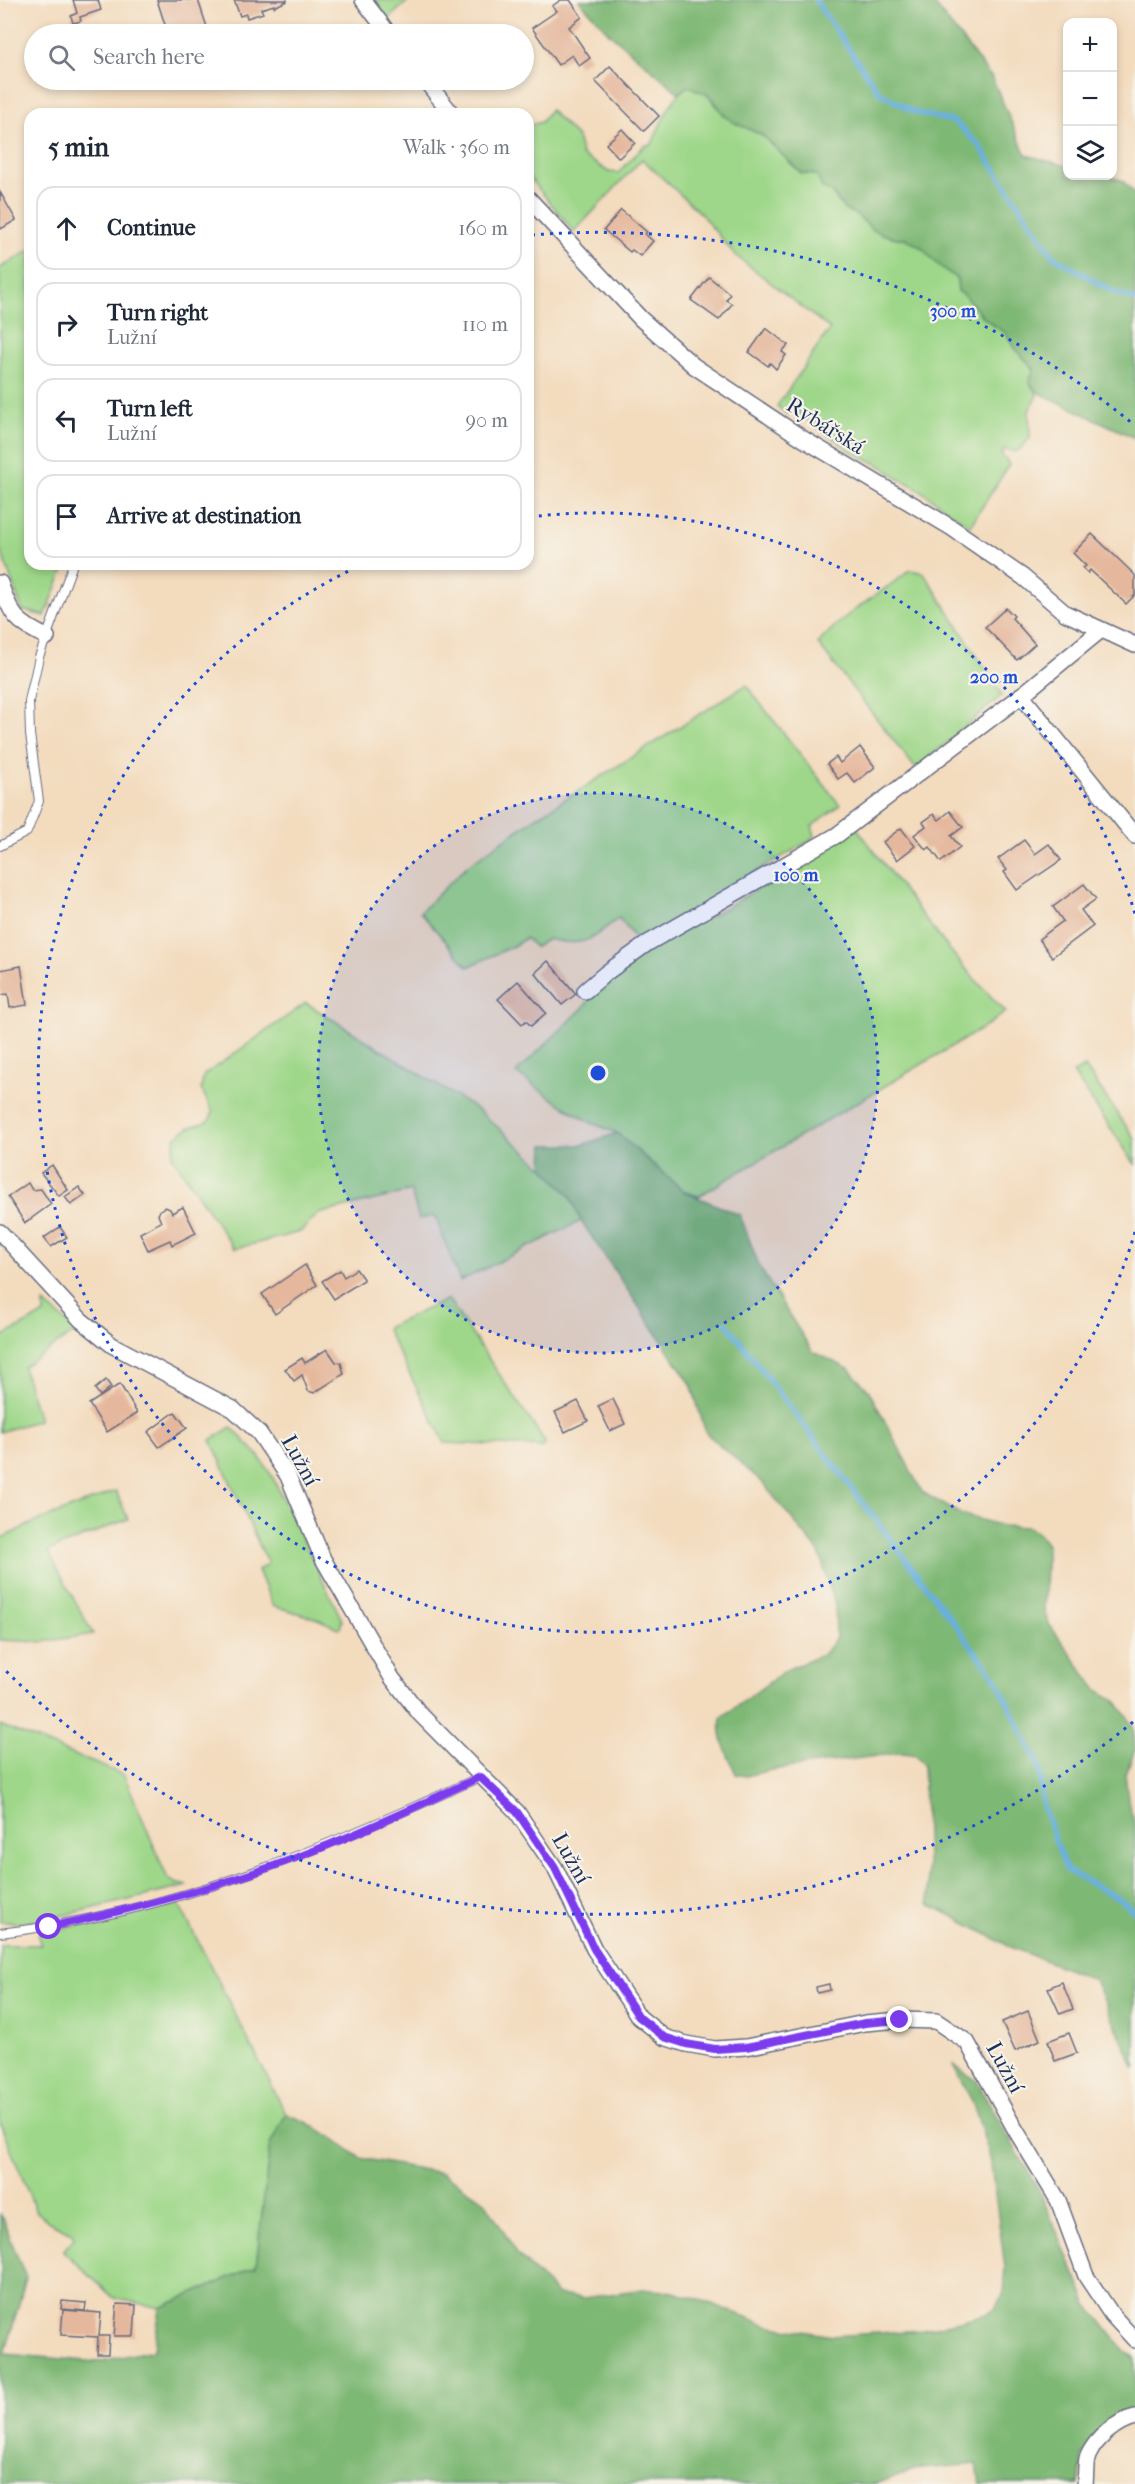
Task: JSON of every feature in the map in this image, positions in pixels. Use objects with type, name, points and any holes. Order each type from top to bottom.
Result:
[{"type":"street","points":[[363,0],[381,24]]},
{"type":"street","points":[[433,90],[447,108]]},
{"type":"street","name":"Rybářská","points":[[534,204],[641,319],[694,366],[805,440],[952,528],[1023,578],[1065,613],[1135,645]]},
{"type":"street","points":[[0,583],[8,607],[23,626],[46,637]]},
{"type":"street","points":[[585,991],[648,943],[837,835],[1021,695],[1101,630]]},
{"type":"street","points":[[1021,695],[1135,836]]},
{"type":"street","name":"Lužní","points":[[0,1232],[81,1320],[112,1345],[233,1408],[259,1433],[288,1476],[323,1559],[392,1677],[420,1714],[517,1812],[555,1868],[594,1949],[639,2017],[664,2037],[715,2049],[746,2047],[865,2023],[936,2020],[967,2042],[1015,2129],[1058,2200],[1086,2276],[1112,2315],[1135,2340]]},
{"type":"street","points":[[1085,2484],[1088,2456],[1104,2434],[1126,2419],[1135,2417]]},
{"type":"lane","points":[[0,846],[27,832],[39,801],[30,734],[29,700],[46,637],[71,570]]},
{"type":"lane","points":[[0,1933],[49,1927],[134,1908],[246,1876],[362,1832],[480,1777]]},
{"type":"green space","points":[[375,0],[409,0],[388,19]]},
{"type":"green space","points":[[579,0],[931,0],[992,78],[1026,155],[1063,165],[1063,180],[1117,179],[1122,180],[1135,194],[1135,438],[1037,392],[1029,382],[1034,369],[1013,346],[1006,333],[982,316],[958,291],[957,279],[936,263],[922,248],[905,238],[885,235],[872,229],[857,215],[845,210],[833,193],[822,188],[817,175],[801,173],[762,135],[725,116],[711,96],[688,86],[679,93],[609,33]]},
{"type":"green space","points":[[688,86],[701,90],[722,113],[768,140],[793,166],[808,174],[817,175],[845,210],[857,215],[872,229],[896,238],[905,238],[922,248],[936,263],[957,279],[958,291],[985,319],[1006,333],[1013,346],[1034,369],[1031,386],[1037,396],[1029,411],[1030,438],[1015,452],[1006,449],[1002,452],[1002,456],[1009,465],[970,526],[914,486],[852,452],[797,412],[787,414],[777,406],[830,329],[735,255],[700,213],[642,159],[574,232],[534,183],[534,124],[541,122],[550,110],[577,137],[582,155],[609,172],[618,173],[644,146],[652,144],[671,104]]},
{"type":"green space","points":[[24,254],[24,570],[64,570],[45,616],[22,610],[0,548],[0,268]]},
{"type":"green space","points":[[910,570],[924,573],[1002,695],[916,769],[818,644],[850,614]]},
{"type":"green space","points":[[746,685],[840,805],[812,826],[815,836],[808,842],[750,875],[752,879],[638,942],[619,918],[587,940],[571,943],[548,939],[535,947],[526,938],[468,967],[420,912],[468,865],[537,817]]},
{"type":"green space","points":[[856,827],[947,946],[1006,1012],[983,1028],[699,1196],[685,1192],[617,1133],[590,1122],[563,1106],[516,1073],[583,1008],[597,991],[633,961],[782,875]]},
{"type":"green space","points":[[306,1003],[478,1110],[560,1182],[570,1196],[581,1221],[460,1281],[435,1216],[419,1219],[411,1191],[318,1214],[300,1232],[234,1249],[172,1156],[176,1137],[188,1128],[209,1121],[213,1112],[201,1089],[204,1075]]},
{"type":"green space","points":[[1085,1067],[1135,1139],[1135,1164],[1073,1073]]},
{"type":"green space","points":[[617,1133],[685,1192],[740,1215],[760,1268],[812,1351],[849,1369],[869,1391],[922,1492],[960,1514],[1002,1526],[1028,1527],[1039,1534],[1047,1545],[1044,1611],[1049,1624],[1096,1689],[1117,1702],[1133,1726],[1135,1750],[1125,1774],[1129,1805],[1135,1823],[1135,2069],[1095,1980],[1013,1948],[929,1904],[923,1765],[916,1756],[899,1753],[771,1770],[746,1776],[736,1774],[722,1740],[721,1718],[786,1670],[824,1654],[836,1638],[835,1604],[819,1552],[762,1482],[706,1433],[691,1384],[581,1221],[570,1196],[543,1167],[544,1145],[582,1145]]},
{"type":"green space","points":[[448,1299],[545,1442],[544,1447],[445,1443],[386,1328]]},
{"type":"green space","points":[[44,1303],[77,1331],[23,1367],[39,1420],[0,1432],[0,1338],[44,1314]]},
{"type":"green space","points":[[231,1427],[258,1455],[272,1476],[342,1620],[340,1629],[313,1617],[273,1606],[258,1570],[268,1564],[211,1440]]},
{"type":"green space","points":[[116,1491],[128,1519],[48,1551],[93,1634],[42,1642],[0,1640],[0,1539],[35,1522]]},
{"type":"green space","points":[[0,1725],[124,1775],[167,1877],[175,1883],[187,1886],[65,1915],[21,1923],[0,1922]]},
{"type":"green space","points":[[179,1904],[286,2114],[270,2145],[256,2266],[160,2308],[114,2298],[63,2251],[74,2238],[72,2233],[49,2222],[36,2211],[0,2123],[0,1945],[41,1945],[37,1934]]},
{"type":"green space","points":[[953,2065],[976,2080],[1040,2192],[1087,2303],[1125,2352],[1135,2357],[1135,2410],[1103,2425],[1083,2455],[1079,2484],[980,2484],[977,2464],[912,2470],[876,2484],[0,2484],[0,2213],[26,2278],[5,2354],[97,2362],[154,2350],[160,2308],[256,2266],[270,2145],[286,2114],[308,2123],[335,2139],[360,2158],[442,2173],[485,2201],[517,2254],[558,2295],[585,2298],[643,2289],[673,2292],[767,2325],[832,2336],[923,2330],[986,2314],[996,2308],[1003,2295],[1005,2267],[990,2157],[973,2103]]},
{"type":"building","points":[[73,0],[98,0],[101,10],[80,17],[81,21],[73,23],[71,16],[77,13]]},
{"type":"building","points":[[157,0],[198,0],[206,24],[165,24]]},
{"type":"building","points":[[234,0],[287,1],[274,7],[274,5],[261,9],[263,13],[247,18],[246,14],[240,16]]},
{"type":"building","points":[[561,0],[570,0],[582,17],[569,27],[590,58],[579,66],[572,55],[558,65],[534,31],[534,27],[557,11],[552,6]]},
{"type":"building","points":[[610,66],[659,116],[644,131],[595,81]]},
{"type":"building","points":[[622,129],[635,143],[619,158],[606,144]]},
{"type":"building","points":[[0,192],[16,220],[1,229],[0,226]]},
{"type":"building","points":[[621,210],[647,232],[645,234],[653,241],[640,256],[632,250],[630,252],[604,230]]},
{"type":"building","points":[[709,277],[730,294],[726,300],[732,304],[719,320],[691,300]]},
{"type":"building","points":[[766,328],[788,345],[782,352],[786,355],[776,369],[770,363],[768,366],[749,352]]},
{"type":"building","points":[[1092,534],[1135,575],[1135,595],[1126,604],[1090,570],[1088,573],[1083,568],[1086,566],[1073,553]]},
{"type":"building","points":[[1006,608],[1035,644],[1017,660],[985,627]]},
{"type":"building","points":[[860,747],[875,767],[855,783],[847,773],[838,779],[827,764],[836,757],[840,763]]},
{"type":"building","points":[[950,811],[963,827],[951,836],[960,847],[941,862],[930,847],[926,850],[914,835],[926,826],[923,822],[934,814],[939,820]]},
{"type":"building","points":[[901,828],[915,846],[897,860],[883,842]]},
{"type":"building","points":[[1024,840],[1035,854],[1049,844],[1061,860],[1017,890],[1004,872],[1007,870],[998,859]]},
{"type":"building","points":[[1084,884],[1096,899],[1081,910],[1093,926],[1052,957],[1039,939],[1063,921],[1053,907]]},
{"type":"building","points":[[548,961],[576,994],[562,1005],[535,973]]},
{"type":"building","points":[[21,966],[27,1005],[10,1008],[8,994],[0,995],[0,970]]},
{"type":"building","points":[[518,981],[546,1013],[531,1026],[526,1021],[522,1024],[498,999]]},
{"type":"building","points":[[52,1165],[68,1190],[59,1196],[41,1173]]},
{"type":"building","points":[[28,1183],[32,1190],[41,1189],[51,1204],[25,1223],[8,1197]]},
{"type":"building","points":[[79,1187],[85,1195],[71,1205],[65,1197]]},
{"type":"building","points":[[165,1207],[172,1213],[183,1207],[196,1233],[172,1245],[170,1240],[148,1250],[140,1233],[161,1222],[158,1215]]},
{"type":"building","points":[[60,1227],[67,1237],[51,1247],[44,1238]]},
{"type":"building","points":[[305,1265],[317,1285],[275,1314],[262,1294]]},
{"type":"building","points":[[356,1269],[364,1280],[334,1299],[322,1281],[340,1270],[344,1277]]},
{"type":"building","points":[[327,1349],[336,1362],[341,1363],[344,1374],[314,1393],[308,1391],[302,1375],[294,1381],[285,1369],[302,1358],[305,1363]]},
{"type":"building","points":[[106,1380],[111,1387],[100,1396],[95,1389]]},
{"type":"building","points":[[120,1384],[137,1413],[107,1432],[89,1404]]},
{"type":"building","points":[[613,1399],[625,1424],[610,1431],[598,1406]]},
{"type":"building","points":[[578,1401],[588,1421],[565,1432],[555,1412]]},
{"type":"building","points":[[175,1412],[187,1428],[159,1447],[148,1432]]},
{"type":"building","points":[[1062,1982],[1073,2009],[1060,2014],[1048,1988]]},
{"type":"building","points":[[829,1984],[830,1990],[817,1993],[816,1987]]},
{"type":"building","points":[[1028,2011],[1040,2040],[1015,2051],[1002,2022]]},
{"type":"building","points":[[1069,2033],[1077,2053],[1055,2061],[1048,2041]]},
{"type":"building","points":[[62,2301],[86,2303],[85,2311],[61,2309]]},
{"type":"building","points":[[117,2304],[136,2305],[134,2336],[114,2336]]},
{"type":"building","points":[[63,2310],[101,2313],[99,2336],[109,2336],[108,2354],[97,2354],[98,2337],[61,2335]]},
{"type":"waterway","points":[[815,0],[879,92],[914,112],[955,122],[979,145],[1053,256],[1113,292],[1135,300]]},
{"type":"waterway","points":[[726,1323],[995,1677],[1039,1765],[1043,1807],[1066,1870],[1121,1900],[1135,1912]]},
{"type":"route","points":[[49,1927],[134,1908],[246,1876],[362,1832],[480,1777],[517,1812],[555,1868],[594,1949],[639,2017],[664,2037],[715,2049],[746,2047],[865,2023],[900,2020]]}]
